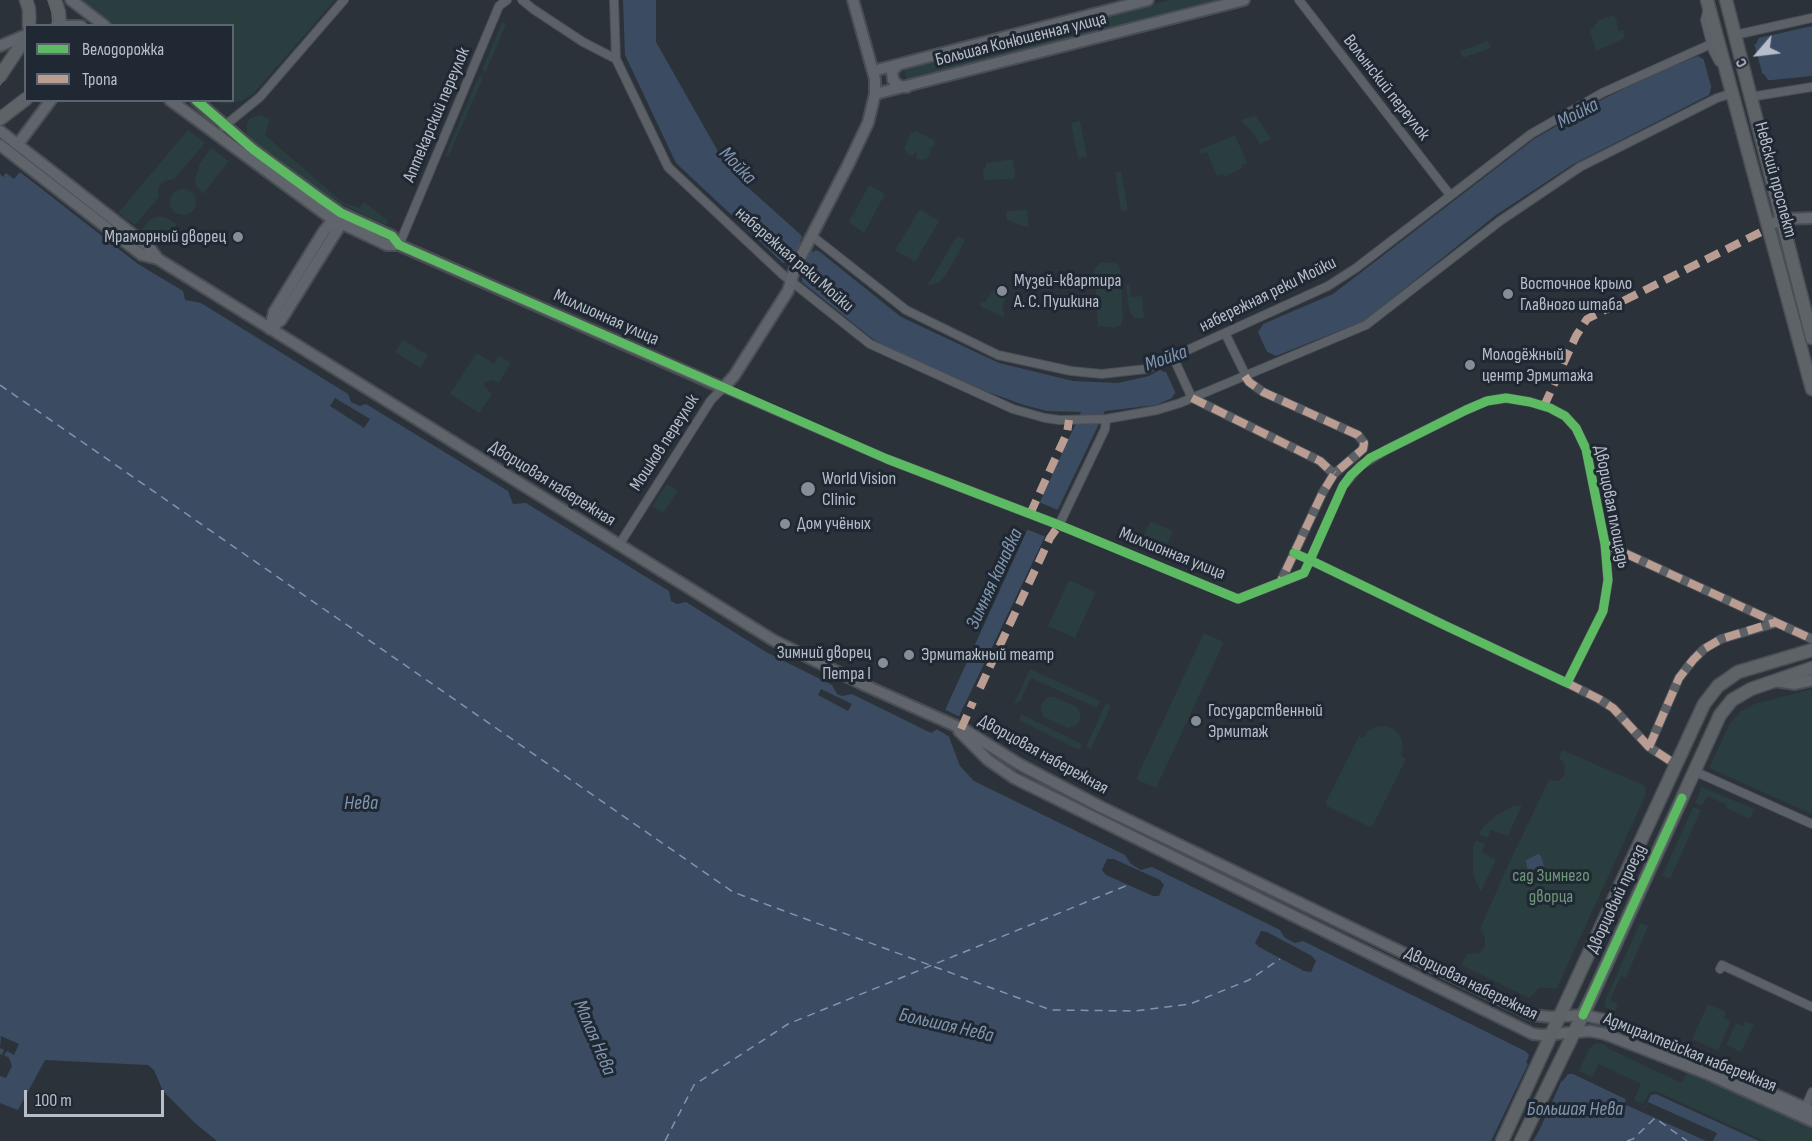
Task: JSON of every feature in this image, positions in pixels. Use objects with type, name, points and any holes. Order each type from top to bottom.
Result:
[{"type":"main road","points":[[26,0],[29,9],[29,24]]},
{"type":"main road","points":[[55,0],[59,12],[59,24]]},
{"type":"main road","points":[[71,0],[102,24]]},
{"type":"main road","name":"Мошков переулок","points":[[723,388],[734,376],[788,291],[795,268],[868,123],[875,94],[873,71],[853,0]]},
{"type":"main road","name":"Большая Конюшенная улица","points":[[873,71],[1148,0]]},
{"type":"main road","name":"Большая Конюшенная улица","points":[[875,94],[1244,0]]},
{"type":"main road","name":"Невский проспект","points":[[1726,0],[1812,338]]},
{"type":"main road","name":"Невский проспект","points":[[1708,3],[1716,50],[1732,89],[1812,389]]},
{"type":"main road","points":[[0,46],[24,37]]},
{"type":"main road","points":[[0,76],[24,39]]},
{"type":"main road","points":[[901,64],[894,67],[891,76],[895,83],[907,87]]},
{"type":"main road","points":[[0,119],[24,101]]},
{"type":"main road","name":"Миллионная улица","points":[[173,102],[216,135],[338,219],[392,236],[399,245],[723,388]]},
{"type":"main road","name":"Миллионная улица","points":[[198,102],[338,219]]},
{"type":"main road","points":[[18,144],[48,103]]},
{"type":"main road","name":"Дворцовая набережная","points":[[0,131],[149,247],[158,260]]},
{"type":"main road","name":"Дворцовая набережная","points":[[0,145],[142,255],[158,260],[773,640],[965,730],[1019,764],[1101,807],[1454,978],[1532,1015],[1560,1016]]},
{"type":"main road","points":[[1769,226],[1780,219],[1812,218]]},
{"type":"main road","points":[[270,329],[281,320],[338,219]]},
{"type":"main road","points":[[1675,764],[1698,715],[1718,686],[1738,672],[1812,650]]},
{"type":"main road","points":[[1694,771],[1717,721],[1728,705],[1743,693],[1772,680],[1812,668]]},
{"type":"main road","points":[[1772,680],[1795,684],[1812,680]]},
{"type":"main road","name":"Дворцовая набережная","points":[[957,728],[988,760],[1014,778],[1533,1034],[1552,1034]]},
{"type":"main road","name":"Дворцовый проезд","points":[[1502,1141],[1675,764]]},
{"type":"main road","name":"Дворцовый проезд","points":[[1521,1141],[1583,1015],[1694,771]]},
{"type":"main road","name":"Адмиралтейская набережная","points":[[1560,1016],[1583,1015],[1611,1021],[1808,1109]]},
{"type":"main road","name":"Адмиралтейская набережная","points":[[1552,1034],[1590,1031],[1605,1034],[1707,1074],[1812,1121]]},
{"type":"street","points":[[216,135],[260,97],[344,0]]},
{"type":"street","name":"Аптекарский переулок","points":[[399,245],[499,6],[507,0]]},
{"type":"street","points":[[522,0],[583,42],[616,59]]},
{"type":"street","name":"набережная реки Мойки","points":[[614,0],[616,59],[668,167],[791,282],[880,350],[1013,409],[1045,418],[1103,419]]},
{"type":"street","name":"Волынский переулок","points":[[1299,0],[1450,195]]},
{"type":"street","points":[[1736,41],[1812,18]]},
{"type":"street","name":"набережная реки Мойки","points":[[810,241],[906,310],[998,355],[1071,371],[1110,374],[1146,369],[1328,286],[1356,268],[1531,134],[1602,93],[1716,50]]},
{"type":"street","points":[[1750,97],[1812,87]]},
{"type":"street","points":[[1056,524],[1105,429],[1103,419],[1157,410],[1192,399],[1366,325],[1500,221],[1580,167],[1732,89]]},
{"type":"street","points":[[1225,333],[1249,382],[1263,392],[1362,438],[1364,443],[1363,449],[1334,474],[1323,492],[1280,583]]},
{"type":"street","points":[[1173,357],[1192,399],[1320,461],[1334,474]]},
{"type":"street","name":"Миллионная улица","points":[[723,388],[887,459],[1056,524],[1238,599],[1304,573],[1310,560]]},
{"type":"street","name":"Мошков переулок","points":[[619,545],[711,400],[723,388]]},
{"type":"street","name":"Дворцовая площадь","points":[[1310,560],[1343,486],[1370,458],[1487,401],[1506,398],[1550,408],[1565,416],[1576,428],[1586,449],[1605,544],[1608,580],[1603,611],[1567,684]]},
{"type":"street","points":[[1605,544],[1812,639]]},
{"type":"street","points":[[1294,553],[1599,699],[1613,708],[1648,747],[1675,764]]},
{"type":"street","points":[[1648,747],[1679,678],[1704,649],[1721,639],[1776,622]]},
{"type":"street","points":[[1694,771],[1812,824]]},
{"type":"street","points":[[1720,969],[1722,965],[1812,1006]]},
{"type":"street","points":[[1808,1109],[1812,1092]]},
{"type":"green space","points":[[77,0],[335,0],[253,94],[241,101],[227,104],[217,102],[234,102],[234,24],[110,24]]},
{"type":"green space","points":[[1170,0],[1224,0],[907,81],[904,68]]},
{"type":"green space","points":[[1615,15],[1619,31],[1623,30],[1625,38],[1596,51],[1590,31],[1599,20]]},
{"type":"green space","points":[[502,22],[506,24],[486,72],[482,70]]},
{"type":"green space","points":[[1488,41],[1491,48],[1463,58],[1460,51]]},
{"type":"green space","points":[[479,76],[483,78],[448,157],[445,156]]},
{"type":"green space","points":[[260,115],[270,119],[265,135],[342,202],[359,208],[364,202],[387,220],[387,224],[333,200],[252,140],[247,134],[247,124],[250,118]]},
{"type":"green space","points":[[1256,116],[1271,139],[1260,144],[1251,130],[1241,122],[1243,119]]},
{"type":"green space","points":[[1080,121],[1087,157],[1078,158],[1071,123]]},
{"type":"green space","points":[[188,130],[205,143],[174,179],[161,184],[158,189],[159,197],[135,225],[118,213]]},
{"type":"green space","points":[[915,131],[934,140],[935,144],[933,148],[929,147],[932,150],[927,159],[915,158],[917,153],[915,152],[913,156],[907,154],[904,148],[911,133]]},
{"type":"green space","points":[[1235,135],[1247,163],[1225,177],[1223,174],[1217,176],[1207,152],[1201,154],[1199,150]]},
{"type":"green space","points":[[211,148],[229,161],[203,194],[197,187],[195,179],[200,163]]},
{"type":"green space","points":[[1013,159],[1015,176],[1013,179],[984,180],[983,168],[986,168],[986,163]]},
{"type":"green space","points":[[1121,171],[1128,210],[1121,211],[1115,172]]},
{"type":"green space","points":[[869,185],[885,194],[864,233],[849,222]]},
{"type":"green space","points":[[183,189],[192,193],[196,202],[192,211],[183,215],[174,211],[170,202],[174,193]]},
{"type":"green space","points":[[920,209],[939,221],[915,262],[895,250]]},
{"type":"green space","points":[[1027,210],[1029,228],[1007,220],[1006,211]]},
{"type":"green space","points":[[158,216],[177,224],[159,244],[141,230],[150,220]]},
{"type":"green space","points":[[957,236],[965,240],[945,277],[938,283],[927,286]]},
{"type":"green space","points":[[1101,263],[1118,264],[1120,268],[1123,319],[1121,325],[1115,328],[1098,326],[1094,271]]},
{"type":"green space","points":[[1126,285],[1130,285],[1131,297],[1142,296],[1144,318],[1134,318],[1129,310]]},
{"type":"green space","points":[[993,290],[1006,297],[1002,310],[1005,312],[1003,317],[980,306],[981,301],[985,302]]},
{"type":"green space","points":[[403,340],[428,355],[420,368],[395,352]]},
{"type":"green space","points":[[477,353],[494,364],[499,356],[511,363],[499,383],[492,380],[485,382],[484,386],[492,394],[479,413],[450,394]]},
{"type":"green space","points":[[667,484],[678,491],[663,513],[652,506]]},
{"type":"green space","points":[[1150,521],[1173,531],[1164,552],[1141,542]]},
{"type":"green space","points":[[1069,580],[1096,592],[1075,638],[1048,626]]},
{"type":"green space","points":[[1204,633],[1224,642],[1156,788],[1136,779]]},
{"type":"green space","points":[[1030,669],[1100,701],[1097,708],[1031,678],[1020,701],[1014,704]]},
{"type":"green space","points":[[1812,689],[1812,814],[1709,768],[1730,723],[1741,711],[1755,704]]},
{"type":"green space","points":[[1048,697],[1054,697],[1077,707],[1080,721],[1068,728],[1044,717],[1041,710],[1042,703]]},
{"type":"green space","points":[[1106,703],[1111,706],[1091,749],[1086,747]]},
{"type":"green space","points":[[1021,714],[1082,744],[1079,750],[1019,720]]},
{"type":"green space","points":[[1384,726],[1398,733],[1402,740],[1401,756],[1406,759],[1370,827],[1327,806],[1326,802],[1359,736],[1363,738],[1375,727]]},
{"type":"green space","name":"сад Зимнего дворца","points":[[1562,750],[1641,784],[1645,787],[1646,794],[1557,988],[1539,988],[1529,998],[1461,965],[1467,954],[1480,953],[1485,946],[1485,938],[1480,929],[1509,863],[1549,780],[1558,781],[1565,774],[1565,765],[1559,758]]},
{"type":"green space","points":[[1702,787],[1754,809],[1750,819],[1707,796],[1702,806],[1695,803]]},
{"type":"green space","points":[[1522,805],[1508,836],[1491,830],[1487,838],[1479,834],[1484,826],[1498,814],[1514,806]]},
{"type":"green space","points":[[1693,807],[1701,810],[1670,879],[1662,876]]},
{"type":"green space","points":[[1476,840],[1485,844],[1482,852],[1496,860],[1481,891],[1473,871],[1473,847]]},
{"type":"green space","points":[[1640,923],[1648,926],[1626,978],[1621,976],[1610,1000],[1618,1004],[1613,1011],[1605,1007],[1605,1001]]},
{"type":"green space","points":[[1708,1004],[1726,1012],[1724,1018],[1731,1021],[1718,1051],[1692,1039]]},
{"type":"green space","points":[[1745,1021],[1754,1025],[1741,1052],[1726,1045],[1736,1023],[1743,1026]]},
{"type":"green space","points":[[1596,1043],[1607,1046],[1682,1083],[1687,1072],[1691,1071],[1812,1127],[1812,1141],[1764,1141],[1656,1091],[1650,1092],[1643,1104],[1634,1100],[1641,1084],[1599,1064],[1592,1077],[1579,1071],[1589,1049]]},
{"type":"water","name":"Нева","points":[[623,0],[656,0],[656,42],[724,162],[744,184],[800,234],[802,237],[800,241],[813,252],[816,250],[820,252],[901,317],[999,363],[1073,381],[1118,383],[1149,376],[1160,370],[1164,372],[1259,331],[1263,324],[1333,294],[1534,139],[1605,98],[1698,56],[1703,59],[1756,44],[1759,38],[1812,26],[1812,76],[1768,80],[1764,74],[1711,88],[1709,95],[1572,165],[1496,215],[1364,321],[1276,356],[1268,352],[1174,394],[1172,398],[1156,405],[1105,411],[949,737],[960,766],[974,781],[1125,855],[1131,864],[1141,870],[1152,867],[1280,930],[1285,938],[1295,943],[1303,941],[1525,1051],[1529,1055],[1526,1063],[1563,1081],[1568,1074],[1573,1074],[1645,1108],[1651,1095],[1656,1094],[1759,1141],[217,1141],[163,1091],[154,1070],[148,1065],[45,1060],[18,1110],[0,1103],[0,174],[3,177],[6,173],[14,179],[20,172],[138,264],[183,291],[185,300],[201,303],[348,394],[351,402],[360,406],[366,404],[508,491],[513,504],[526,503],[669,591],[671,601],[677,604],[686,602],[766,652],[832,685],[837,694],[842,696],[852,694],[931,733],[936,730],[1081,412],[1047,411],[1024,405],[901,354],[874,340],[802,282],[802,273],[789,262],[783,263],[676,163],[625,55]]},
{"type":"water","points":[[1538,854],[1541,856],[1545,869],[1531,874],[1526,860]]},
{"type":"pier","points":[[1754,43],[1763,76],[1712,90],[1703,57]]},
{"type":"pier","points":[[1257,330],[1268,354],[1176,394],[1165,370]]},
{"type":"pier","points":[[335,398],[370,419],[364,428],[330,406]]},
{"type":"pier","points":[[1039,502],[1058,510],[1046,537],[1026,529]]},
{"type":"pier","points":[[821,689],[852,704],[848,711],[818,695]]},
{"type":"pier","points":[[944,709],[962,718],[953,736],[950,737],[936,729]]},
{"type":"pier","points":[[1107,859],[1114,859],[1160,880],[1164,885],[1159,896],[1153,896],[1106,875],[1102,870]]},
{"type":"pier","points":[[1261,931],[1312,956],[1316,961],[1311,972],[1304,971],[1259,947],[1255,943]]},
{"type":"pier","points":[[1,1036],[19,1044],[14,1055],[7,1051],[4,1055],[9,1058],[12,1066],[6,1078],[0,1076],[0,1054],[2,1055],[4,1050],[0,1048]]},
{"type":"pier","points":[[1528,1064],[1562,1080],[1539,1131],[1533,1141],[1491,1141]]},
{"type":"pier","points":[[1596,1081],[1632,1098],[1631,1101],[1645,1108],[1648,1102],[1717,1133],[1713,1141],[1706,1141],[1624,1104],[1626,1099],[1594,1084]]},
{"type":"ferry route","points":[[0,385],[733,892],[1051,1010],[1135,1011],[1190,1004],[1249,980],[1280,959]]},
{"type":"ferry route","points":[[665,1141],[694,1085],[788,1024],[1128,885]]},
{"type":"ferry route","points":[[1627,1141],[1633,1139],[1655,1118],[1687,1141]]},
{"type":"tram line","points":[[32,0],[34,24]]},
{"type":"tram line","points":[[48,0],[53,24]]},
{"type":"tram line","points":[[0,85],[24,48]]},
{"type":"tram line","points":[[0,112],[24,94]]},
{"type":"marked path","points":[[1544,406],[1576,336],[1587,319],[1761,232]]},
{"type":"marked path","points":[[1245,376],[1249,382],[1263,392],[1358,435],[1364,443],[1363,449],[1334,474],[1323,492],[1280,583]]},
{"type":"marked path","points":[[1192,398],[1320,461],[1334,474]]},
{"type":"marked path","points":[[1030,514],[1067,433],[1069,420]]},
{"type":"marked path","points":[[980,688],[1050,538],[1059,525],[1064,528]]},
{"type":"marked path","points":[[1605,544],[1812,639]]},
{"type":"marked path","points":[[1649,747],[1679,678],[1704,649],[1721,639],[1776,622]]},
{"type":"marked path","points":[[1567,683],[1613,708],[1649,747],[1675,764]]},
{"type":"marked path","points":[[961,729],[973,702]]},
{"type":"cycle path","points":[[198,102],[254,150],[321,199],[341,213],[392,236],[399,245],[887,459],[1059,525],[1238,599],[1304,573],[1310,560]]},
{"type":"cycle path","points":[[1506,398],[1550,408],[1565,416],[1576,428],[1586,449],[1605,544],[1608,580],[1603,611],[1567,683],[1310,560],[1343,486],[1351,475],[1370,458],[1466,410],[1487,401],[1506,398]]},
{"type":"cycle path","points":[[1294,553],[1310,560]]},
{"type":"cycle path","points":[[1583,1015],[1682,798]]},
{"type":"place","name":"Мраморный дворец","points":[[238,237]]},
{"type":"place","name":"Музей-квартира А. С. Пушкина","points":[[1002,291]]},
{"type":"place","name":"Восточное крыло Главного штаба","points":[[1508,294]]},
{"type":"place","name":"Молодёжный центр Эрмитажа","points":[[1470,365]]},
{"type":"place","name":"World Vision Clinic","points":[[808,489]]},
{"type":"place","name":"Дом учёных","points":[[785,524]]},
{"type":"place","name":"Эрмитажный театр","points":[[909,655]]},
{"type":"place","name":"Зимний дворец Петра I","points":[[883,663]]},
{"type":"place","name":"Государственный Эрмитаж","points":[[1196,721]]},
{"type":"water label","name":"Мойка","points":[[1578,114]]},
{"type":"water label","name":"Мойка","points":[[737,166]]},
{"type":"water label","name":"Мойка","points":[[1166,359]]},
{"type":"water label","name":"Зимняя канавка","points":[[995,579]]},
{"type":"water label","name":"Большая Нева","points":[[946,1026]]},
{"type":"water label","name":"Малая Нева","points":[[594,1038]]},
{"type":"water label","name":"Большая Нева","points":[[1575,1110]]}]
